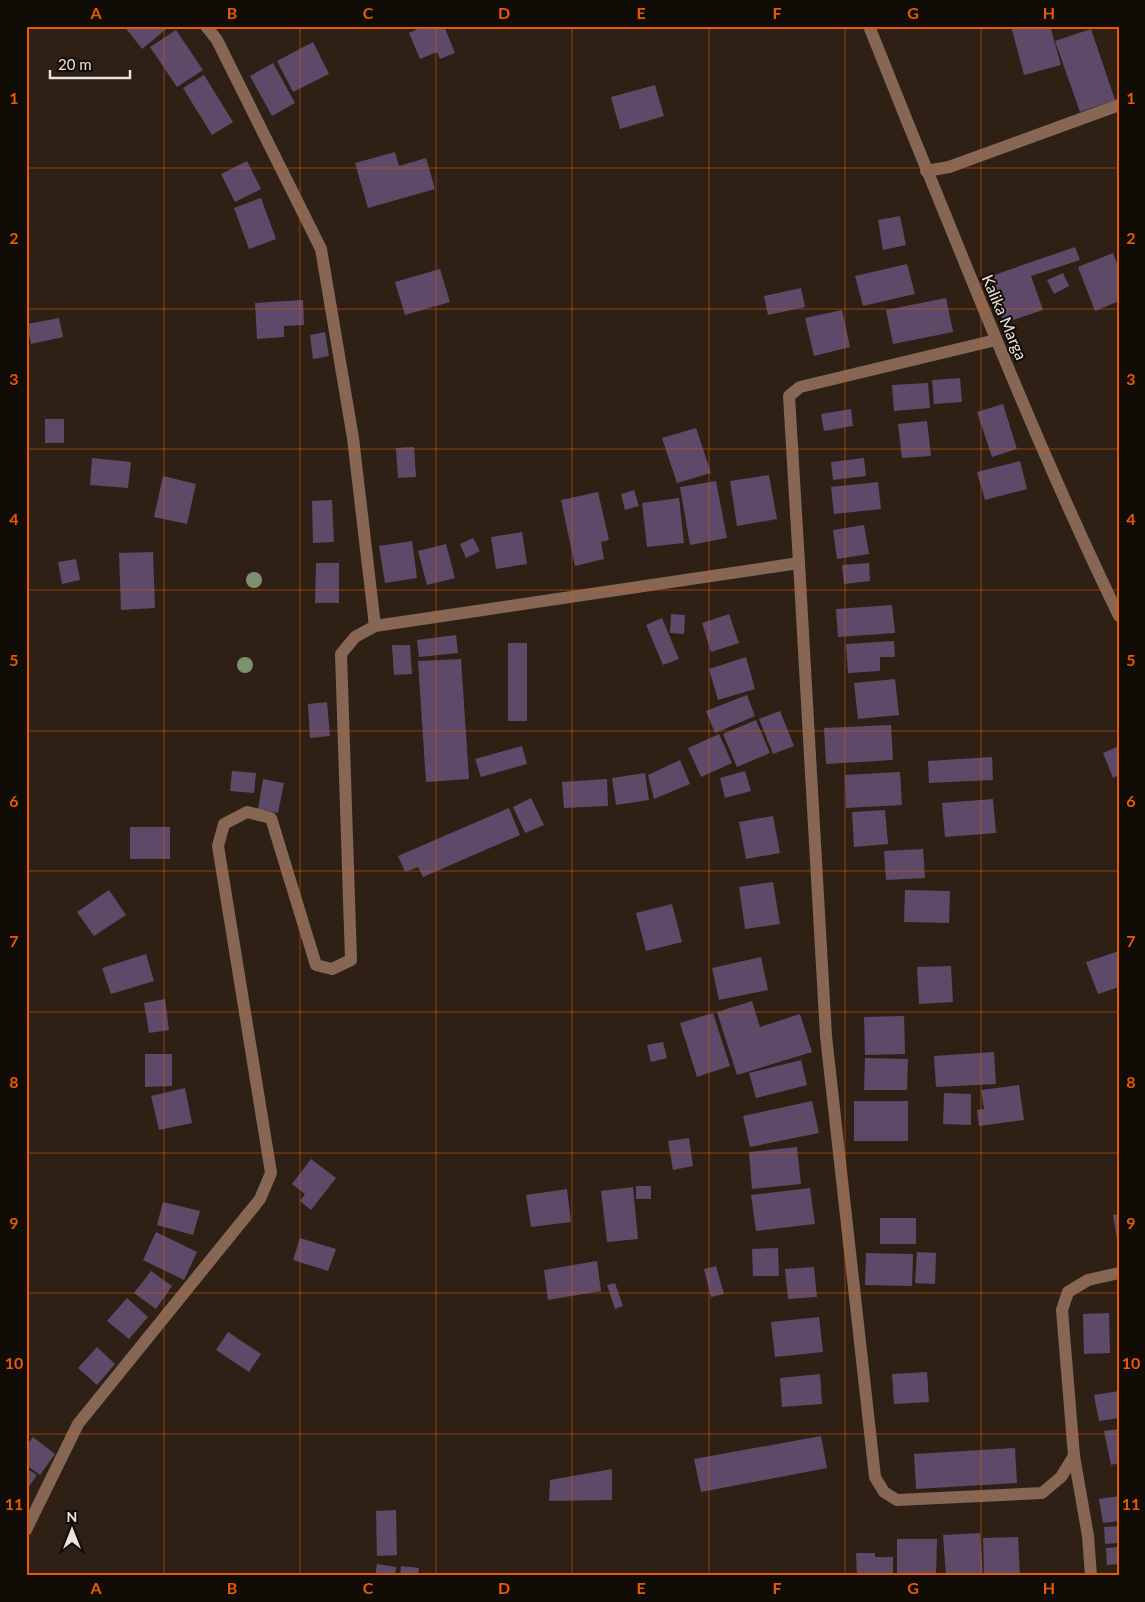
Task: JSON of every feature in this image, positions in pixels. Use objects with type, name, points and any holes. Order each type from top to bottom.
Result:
[{"type":"street","points":[[206,26],[217,40],[321,249],[353,438],[375,626]]},
{"type":"street","name":"Kalika Marga","points":[[869,26],[926,171],[996,340],[1084,544],[1119,616]]},
{"type":"street","points":[[926,171],[949,167],[1119,105]]},
{"type":"street","points":[[996,340],[800,387],[789,396],[826,1036],[875,1477],[884,1492],[897,1500],[1042,1493],[1061,1477],[1074,1456]]},
{"type":"street","points":[[26,1530],[78,1424],[260,1200],[271,1173],[218,846],[224,824],[247,812],[271,818],[316,965],[332,969],[351,960],[341,654],[355,636],[375,626],[799,564]]},
{"type":"street","points":[[1091,1576],[1088,1536],[1074,1456],[1062,1310],[1068,1292],[1088,1280],[1119,1273]]},
{"type":"building","points":[[124,26],[170,26],[142,49]]},
{"type":"building","points":[[424,26],[444,26],[455,53],[440,59],[437,52],[420,59],[409,33]]},
{"type":"building","points":[[1011,26],[1050,26],[1061,65],[1024,75]]},
{"type":"building","points":[[1091,29],[1115,100],[1080,112],[1055,41]]},
{"type":"building","points":[[176,30],[203,70],[177,87],[150,47]]},
{"type":"building","points":[[313,42],[329,74],[293,92],[277,61]]},
{"type":"building","points":[[273,63],[295,103],[272,116],[250,76]]},
{"type":"building","points":[[204,75],[233,122],[212,135],[183,88]]},
{"type":"building","points":[[655,85],[664,116],[620,129],[611,97]]},
{"type":"building","points":[[395,152],[399,166],[426,158],[435,189],[368,208],[355,163]]},
{"type":"building","points":[[247,161],[261,189],[235,202],[221,174]]},
{"type":"building","points":[[261,198],[276,239],[249,249],[234,208]]},
{"type":"building","points":[[900,216],[906,245],[883,250],[878,220]]},
{"type":"building","points":[[1075,247],[1080,260],[1031,276],[1043,310],[1004,323],[988,277]]},
{"type":"building","points":[[1113,253],[1119,268],[1119,301],[1095,311],[1078,267]]},
{"type":"building","points":[[907,264],[915,294],[863,306],[855,276]]},
{"type":"building","points":[[440,269],[450,302],[405,315],[395,282]]},
{"type":"building","points":[[1063,273],[1069,286],[1054,294],[1047,280]]},
{"type":"building","points":[[801,288],[805,307],[768,315],[764,296]]},
{"type":"building","points":[[946,298],[953,332],[893,344],[886,310]]},
{"type":"building","points":[[303,300],[304,325],[284,326],[284,337],[257,339],[255,303]]},
{"type":"building","points":[[842,310],[850,347],[814,356],[805,318]]},
{"type":"building","points":[[59,318],[63,337],[31,344],[27,324]]},
{"type":"building","points":[[325,332],[329,356],[313,359],[310,335]]},
{"type":"building","points":[[960,378],[962,402],[934,404],[932,380]]},
{"type":"building","points":[[928,383],[930,408],[894,411],[892,385]]},
{"type":"building","points":[[1003,404],[1017,449],[992,457],[977,412]]},
{"type":"building","points":[[851,409],[853,426],[824,431],[821,414]]},
{"type":"building","points":[[45,419],[64,419],[64,443],[45,443]]},
{"type":"building","points":[[927,421],[931,456],[902,458],[898,424]]},
{"type":"building","points":[[696,428],[711,473],[677,483],[662,438]]},
{"type":"building","points":[[414,447],[416,477],[398,478],[396,448]]},
{"type":"building","points":[[92,458],[131,462],[128,488],[90,485]]},
{"type":"building","points":[[864,458],[866,476],[833,480],[831,462]]},
{"type":"building","points":[[1020,461],[1027,489],[985,500],[977,472]]},
{"type":"building","points":[[769,475],[777,519],[737,526],[730,481]]},
{"type":"building","points":[[163,476],[196,484],[187,524],[154,517]]},
{"type":"building","points":[[716,481],[727,538],[690,545],[680,487]]},
{"type":"building","points":[[878,482],[881,509],[834,514],[831,487]]},
{"type":"building","points":[[634,490],[639,506],[625,510],[621,494]]},
{"type":"building","points":[[598,492],[609,540],[601,542],[604,559],[575,566],[561,500]]},
{"type":"building","points":[[679,498],[684,543],[647,547],[642,503]]},
{"type":"building","points":[[332,500],[334,542],[313,543],[312,501]]},
{"type":"building","points":[[864,525],[869,554],[837,559],[833,530]]},
{"type":"building","points":[[522,532],[527,564],[496,569],[491,537]]},
{"type":"building","points":[[473,538],[480,551],[466,558],[460,544]]},
{"type":"building","points":[[412,541],[417,578],[385,583],[379,546]]},
{"type":"building","points":[[446,544],[455,578],[427,585],[418,551]]},
{"type":"building","points":[[153,552],[155,608],[121,610],[119,553]]},
{"type":"building","points":[[76,559],[80,580],[62,584],[58,562]]},
{"type":"building","points":[[316,563],[339,563],[339,603],[315,603]]},
{"type":"building","points":[[869,563],[870,581],[844,584],[842,565]]},
{"type":"building","points":[[892,605],[895,633],[838,637],[836,609]]},
{"type":"building","points":[[671,614],[685,615],[684,634],[670,633]]},
{"type":"building","points":[[729,614],[739,643],[711,652],[702,623]]},
{"type":"building","points":[[662,618],[679,659],[663,665],[646,625]]},
{"type":"building","points":[[456,635],[458,653],[419,657],[417,640]]},
{"type":"building","points":[[894,641],[895,657],[880,657],[880,671],[848,673],[846,644]]},
{"type":"building","points":[[508,643],[527,643],[527,721],[508,721]]},
{"type":"building","points":[[392,645],[410,645],[412,674],[394,675]]},
{"type":"building","points":[[746,657],[755,689],[718,700],[709,669]]},
{"type":"building","points":[[461,659],[469,779],[426,782],[418,661]]},
{"type":"building","points":[[895,679],[899,715],[858,719],[854,683]]},
{"type":"building","points":[[747,695],[755,716],[715,733],[706,711]]},
{"type":"building","points":[[327,702],[330,736],[310,738],[308,704]]},
{"type":"building","points":[[780,711],[794,746],[773,754],[759,719]]},
{"type":"building","points":[[756,720],[770,753],[737,767],[723,734]]},
{"type":"building","points":[[891,725],[893,760],[826,764],[824,728]]},
{"type":"building","points":[[719,734],[732,763],[701,777],[688,748]]},
{"type":"building","points":[[522,746],[527,764],[481,777],[475,759]]},
{"type":"building","points":[[1119,746],[1119,775],[1113,778],[1103,753]]},
{"type":"building","points":[[992,757],[993,780],[929,783],[928,761]]},
{"type":"building","points":[[680,760],[690,784],[654,799],[648,775]]},
{"type":"building","points":[[232,771],[256,773],[254,793],[230,791]]},
{"type":"building","points":[[745,771],[751,791],[725,798],[720,778]]},
{"type":"building","points":[[900,772],[902,805],[846,808],[845,775]]},
{"type":"building","points":[[645,773],[649,800],[616,805],[612,778]]},
{"type":"building","points":[[263,779],[284,783],[278,813],[258,809]]},
{"type":"building","points":[[607,779],[608,806],[564,808],[562,782]]},
{"type":"building","points":[[531,798],[544,825],[525,833],[513,807]]},
{"type":"building","points":[[993,799],[996,833],[945,837],[942,803]]},
{"type":"building","points":[[509,808],[520,835],[423,877],[418,867],[405,872],[398,856]]},
{"type":"building","points":[[885,810],[888,844],[854,847],[852,812]]},
{"type":"building","points":[[773,816],[780,853],[746,859],[739,822]]},
{"type":"building","points":[[130,827],[170,827],[170,859],[130,859]]},
{"type":"building","points":[[923,849],[925,878],[886,880],[884,851]]},
{"type":"building","points":[[773,882],[780,924],[745,929],[739,887]]},
{"type":"building","points":[[109,890],[126,915],[94,936],[77,912]]},
{"type":"building","points":[[905,890],[950,891],[949,923],[904,922]]},
{"type":"building","points":[[672,904],[682,942],[646,951],[636,913]]},
{"type":"building","points":[[1119,951],[1119,987],[1098,994],[1086,962]]},
{"type":"building","points":[[146,954],[154,981],[111,994],[102,968]]},
{"type":"building","points":[[761,957],[768,990],[719,1000],[712,968]]},
{"type":"building","points":[[951,966],[953,1002],[919,1004],[917,967]]},
{"type":"building","points":[[165,999],[169,1030],[149,1033],[144,1003]]},
{"type":"building","points":[[752,1001],[760,1027],[800,1014],[812,1052],[737,1075],[717,1012]]},
{"type":"building","points":[[713,1013],[730,1066],[697,1077],[680,1023]]},
{"type":"building","points":[[904,1016],[905,1054],[865,1055],[864,1017]]},
{"type":"building","points":[[663,1042],[667,1058],[651,1062],[647,1045]]},
{"type":"building","points":[[994,1052],[996,1084],[936,1087],[934,1056]]},
{"type":"building","points":[[145,1054],[172,1054],[172,1086],[145,1087]]},
{"type":"building","points":[[865,1058],[908,1059],[907,1090],[864,1090]]},
{"type":"building","points":[[801,1060],[807,1085],[756,1098],[749,1073]]},
{"type":"building","points":[[1019,1085],[1024,1120],[979,1126],[977,1110],[984,1109],[981,1090]]},
{"type":"building","points":[[185,1088],[192,1123],[159,1130],[151,1096]]},
{"type":"building","points":[[944,1093],[971,1094],[971,1125],[943,1124]]},
{"type":"building","points":[[812,1101],[819,1133],[750,1147],[743,1116]]},
{"type":"building","points":[[854,1101],[908,1101],[908,1141],[854,1141]]},
{"type":"building","points":[[689,1138],[693,1166],[673,1170],[668,1141]]},
{"type":"building","points":[[797,1147],[801,1184],[752,1189],[749,1152]]},
{"type":"building","points":[[311,1159],[336,1178],[311,1210],[300,1201],[305,1194],[292,1184]]},
{"type":"building","points":[[636,1186],[651,1186],[651,1199],[636,1199]]},
{"type":"building","points":[[633,1187],[638,1239],[607,1242],[601,1191]]},
{"type":"building","points":[[810,1188],[815,1224],[756,1231],[751,1195]]},
{"type":"building","points":[[567,1189],[571,1222],[531,1227],[526,1195]]},
{"type":"building","points":[[163,1202],[200,1211],[193,1235],[157,1225]]},
{"type":"building","points":[[1119,1214],[1119,1244],[1118,1244],[1113,1215]]},
{"type":"building","points":[[880,1218],[916,1218],[916,1244],[880,1244]]},
{"type":"building","points":[[156,1232],[197,1252],[184,1280],[143,1260]]},
{"type":"building","points":[[300,1238],[336,1249],[328,1271],[293,1260]]},
{"type":"building","points":[[778,1248],[779,1276],[753,1276],[752,1249]]},
{"type":"building","points":[[917,1252],[936,1253],[935,1284],[915,1283]]},
{"type":"building","points":[[866,1253],[913,1254],[912,1286],[865,1285]]},
{"type":"building","points":[[597,1261],[601,1291],[548,1300],[544,1270]]},
{"type":"building","points":[[716,1266],[724,1294],[711,1297],[704,1269]]},
{"type":"building","points":[[814,1267],[817,1297],[788,1299],[785,1269]]},
{"type":"building","points":[[151,1271],[172,1286],[156,1309],[134,1293]]},
{"type":"building","points":[[615,1283],[623,1306],[615,1309],[607,1285]]},
{"type":"building","points":[[127,1298],[148,1317],[129,1339],[107,1321]]},
{"type":"building","points":[[1109,1313],[1110,1353],[1084,1354],[1083,1314]]},
{"type":"building","points":[[819,1317],[823,1352],[775,1357],[771,1322]]},
{"type":"building","points":[[228,1332],[261,1354],[249,1372],[216,1350]]},
{"type":"building","points":[[97,1347],[115,1364],[97,1385],[78,1368]]},
{"type":"building","points":[[927,1372],[929,1402],[894,1404],[892,1374]]},
{"type":"building","points":[[820,1374],[822,1404],[782,1407],[780,1378]]},
{"type":"building","points":[[1119,1391],[1119,1418],[1099,1421],[1094,1395]]},
{"type":"building","points":[[1119,1429],[1119,1463],[1111,1465],[1104,1431]]},
{"type":"building","points":[[821,1436],[827,1468],[701,1492],[694,1459]]},
{"type":"building","points":[[33,1437],[55,1454],[40,1475],[26,1465],[26,1446]]},
{"type":"building","points":[[1015,1448],[1017,1483],[916,1489],[914,1454]]},
{"type":"building","points":[[26,1468],[37,1475],[26,1491]]},
{"type":"building","points":[[612,1469],[612,1500],[549,1501],[550,1480]]},
{"type":"building","points":[[1119,1496],[1119,1521],[1103,1523],[1099,1499]]},
{"type":"building","points":[[396,1510],[397,1555],[377,1556],[376,1511]]},
{"type":"building","points":[[1119,1526],[1119,1543],[1105,1544],[1104,1527]]},
{"type":"building","points":[[980,1533],[983,1576],[946,1576],[943,1535]]},
{"type":"building","points":[[1018,1537],[1020,1576],[984,1576],[983,1538]]},
{"type":"building","points":[[897,1539],[937,1539],[936,1576],[897,1576]]},
{"type":"building","points":[[1119,1547],[1119,1564],[1107,1565],[1106,1548]]},
{"type":"building","points":[[856,1553],[875,1553],[875,1557],[893,1557],[893,1576],[857,1576]]},
{"type":"building","points":[[377,1564],[396,1567],[395,1576],[375,1576]]},
{"type":"building","points":[[401,1566],[419,1568],[418,1576],[400,1576]]}]
